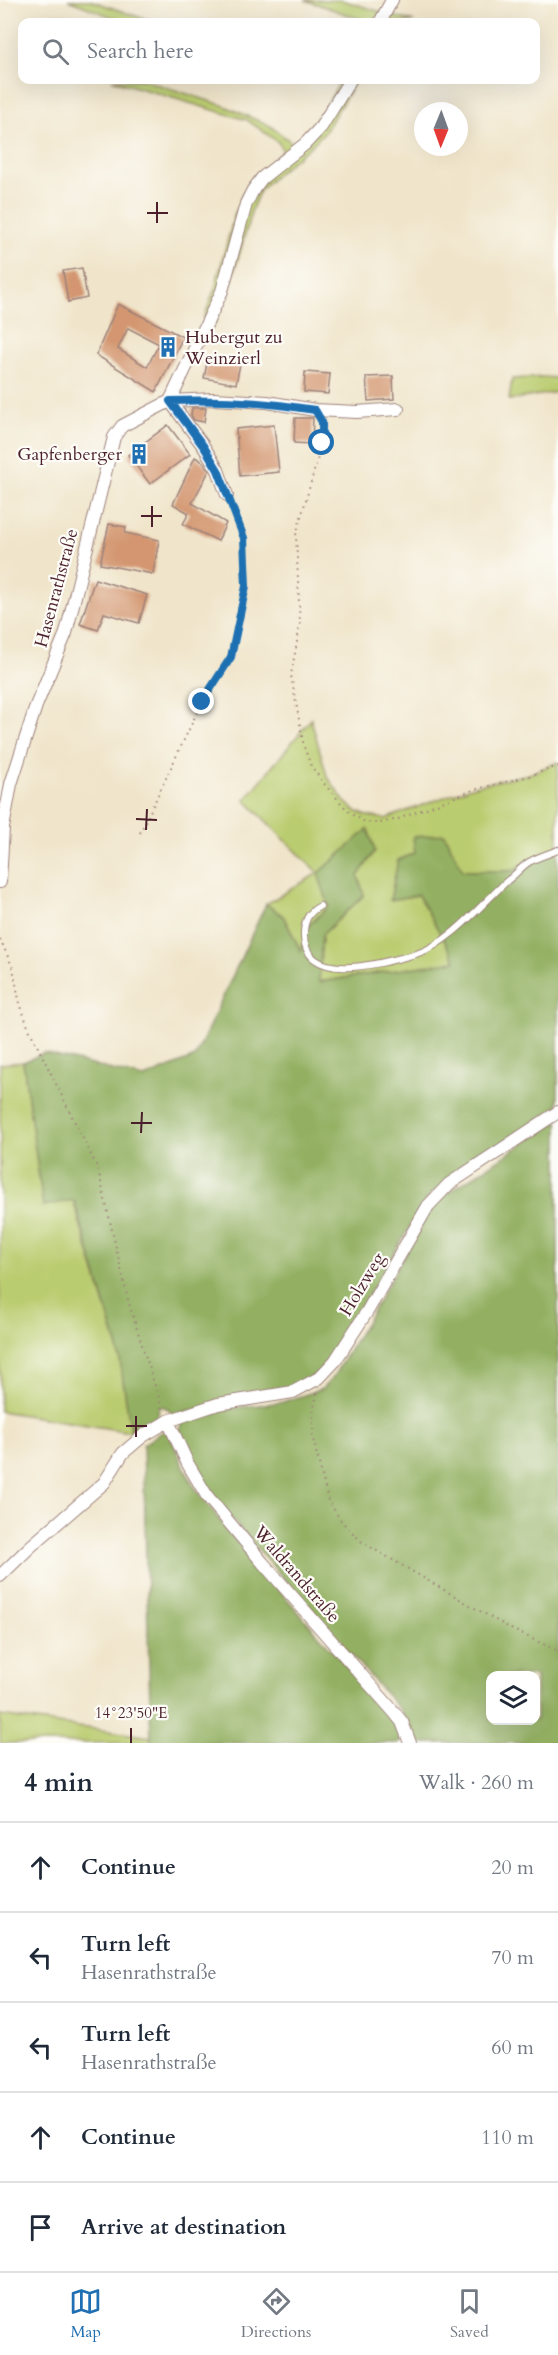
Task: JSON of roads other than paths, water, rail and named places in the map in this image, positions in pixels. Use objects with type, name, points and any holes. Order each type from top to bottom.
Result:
[{"type":"street","points":[[382,18],[392,0]]},
{"type":"street","points":[[227,495],[218,470],[209,455],[170,401],[222,291],[246,204],[253,190],[262,178],[305,144],[321,127],[348,84]]},
{"type":"street","name":"Hasenrathstraße","points":[[0,882],[3,828],[11,784],[36,706],[66,633],[114,437],[122,426],[170,401],[214,399],[267,402],[315,410],[357,412],[398,409]]},
{"type":"street","name":"Holzweg","points":[[168,1421],[218,1404],[293,1392],[319,1378],[335,1360],[368,1310],[428,1206],[449,1184],[558,1112]]},
{"type":"street","points":[[0,1576],[31,1546],[104,1484],[123,1453],[142,1436],[168,1421]]},
{"type":"street","name":"Waldrandstraße","points":[[168,1421],[188,1464],[207,1496],[394,1712],[402,1722],[410,1743]]},
{"type":"lane","points":[[320,906],[311,911],[304,923],[303,943],[312,958],[332,968],[373,965],[419,953],[444,939],[528,863],[558,850]]},
{"type":"place","name":"Hubergut zu Weinzierl","points":[[168,347]]},
{"type":"place","name":"Gapfenberger","points":[[139,454]]}]
